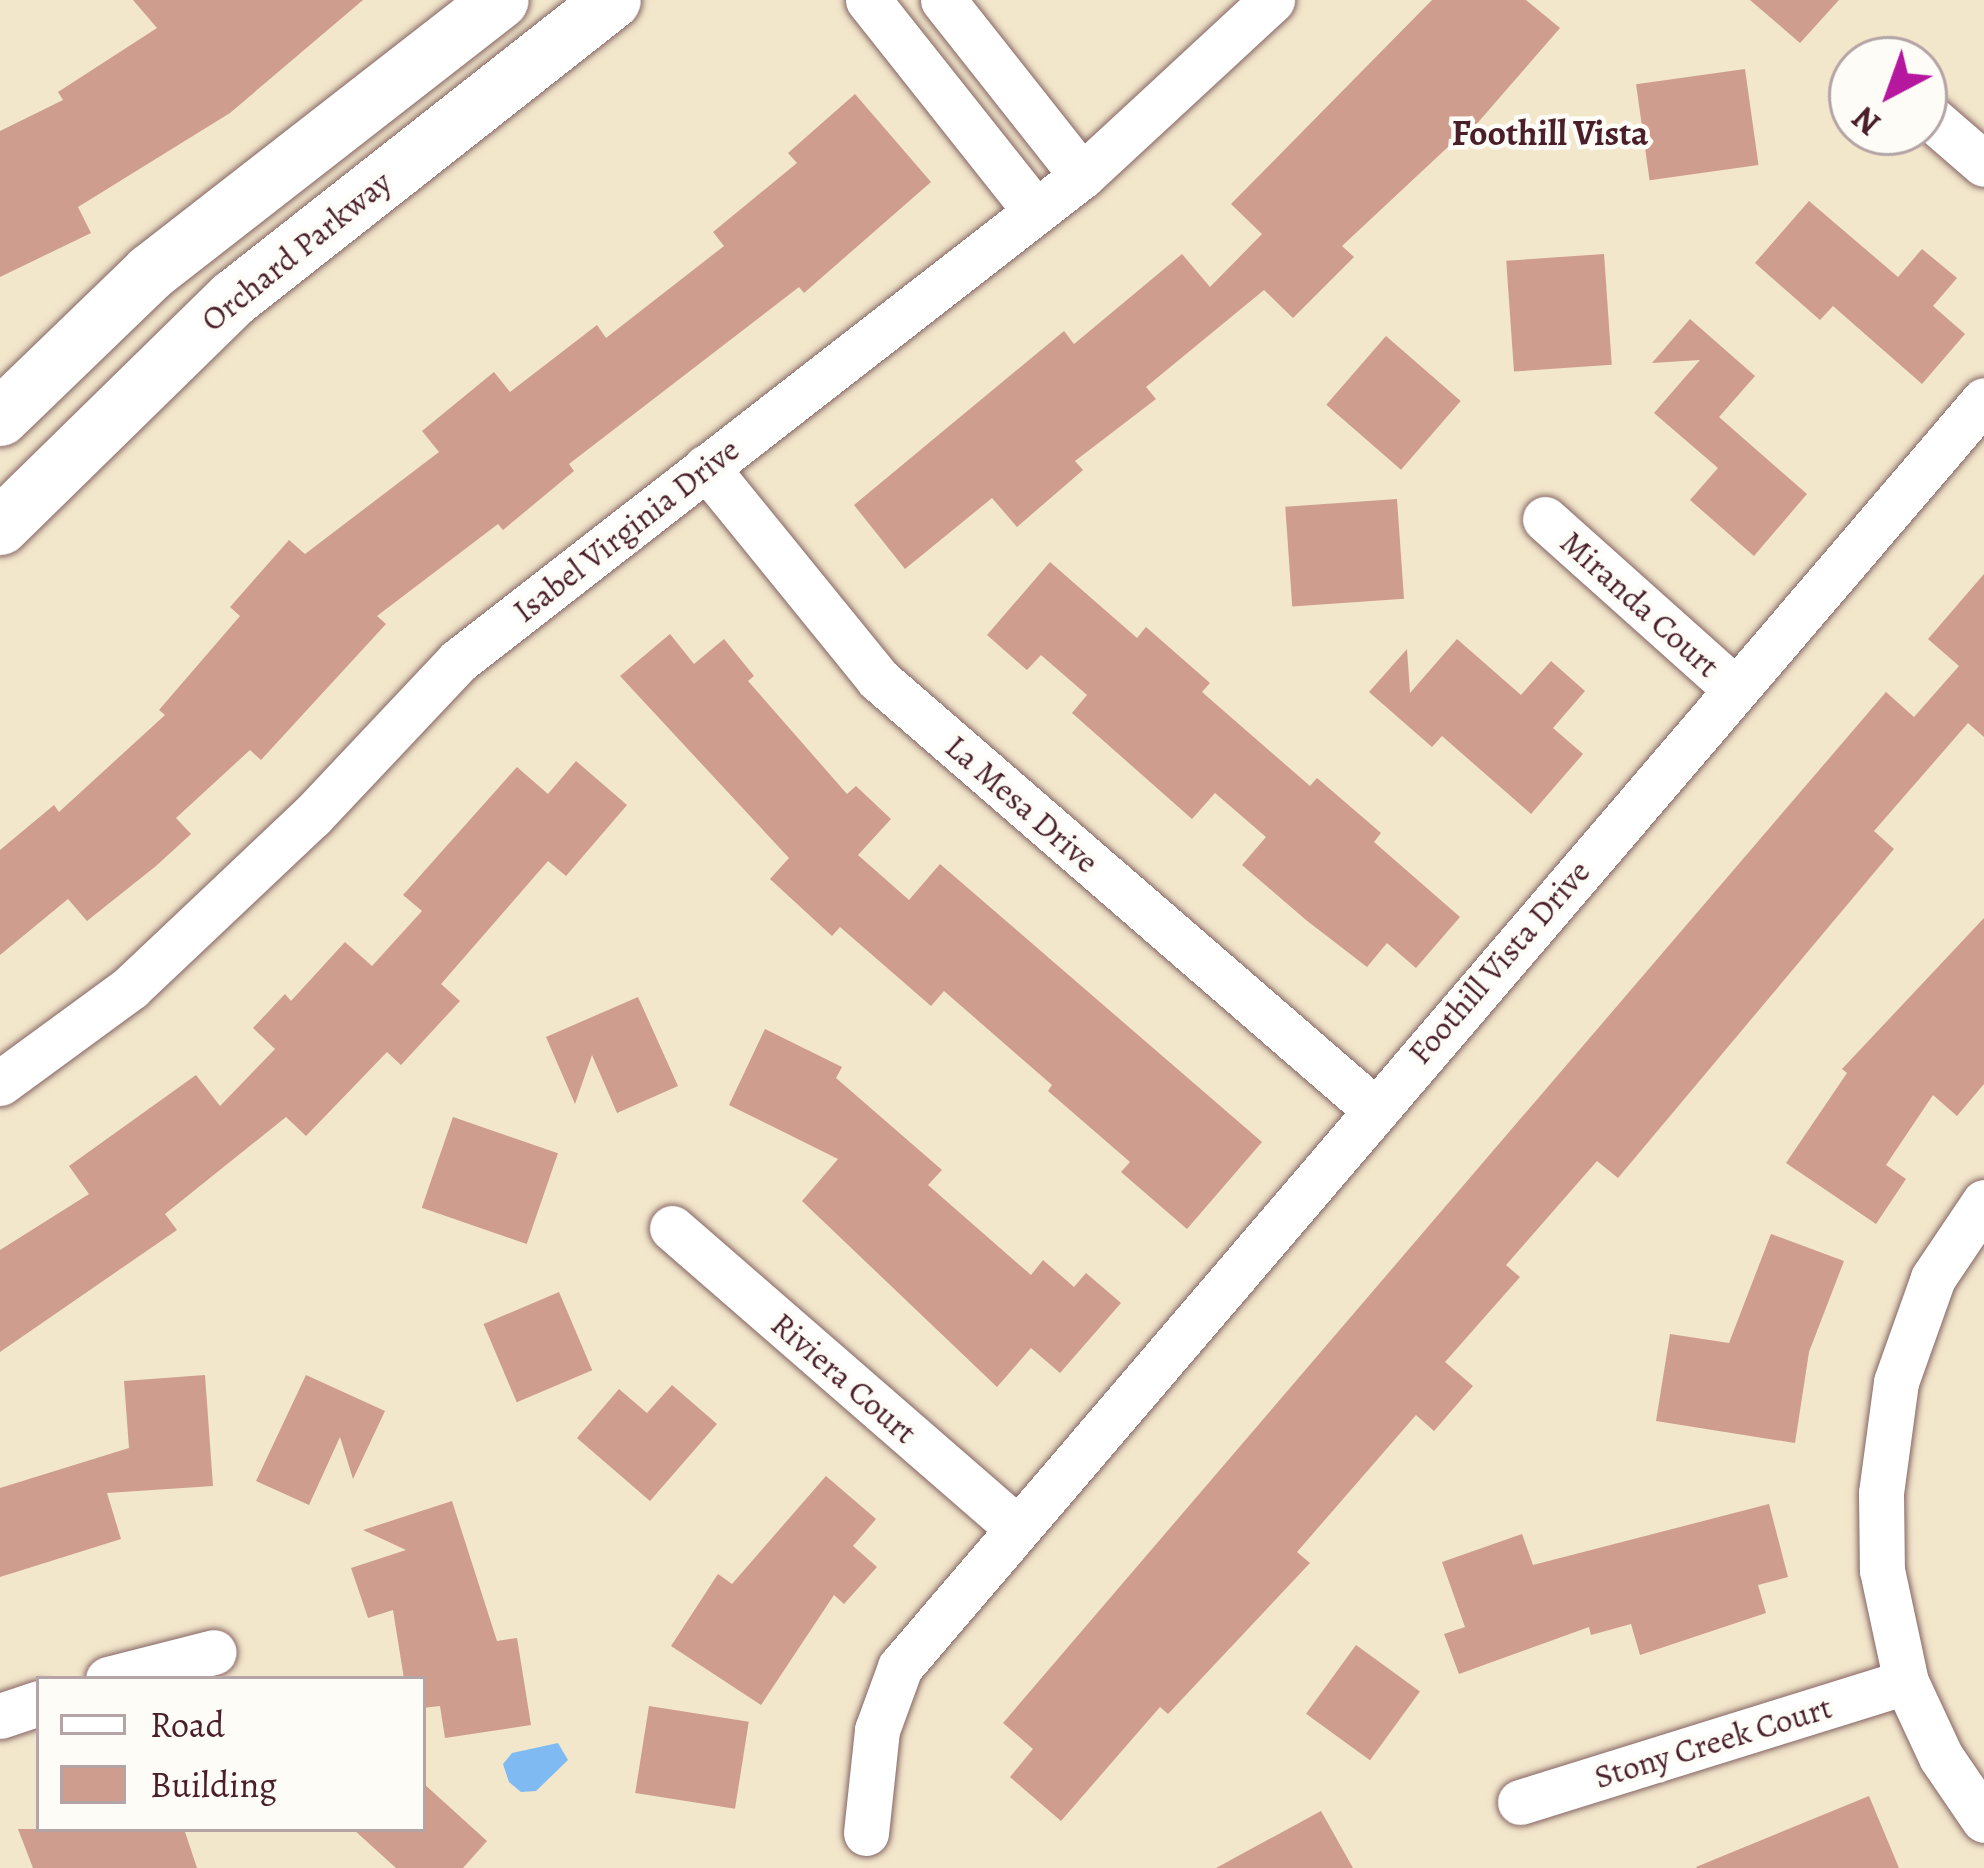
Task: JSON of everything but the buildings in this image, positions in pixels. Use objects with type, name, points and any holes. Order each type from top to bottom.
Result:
[{"type":"street","points":[[0,417],[150,272],[500,0]]},
{"type":"street","name":"Orchard Parkway","points":[[0,526],[233,298],[612,0]]},
{"type":"street","points":[[868,0],[1036,212]]},
{"type":"street","points":[[943,0],[1082,176]]},
{"type":"street","name":"Isabel Virginia Drive","points":[[0,1083],[131,987],[312,816],[458,661],[1082,176],[1272,0]]},
{"type":"street","points":[[1948,133],[1984,164]]},
{"type":"street","name":"Foothill Vista Drive","points":[[866,1833],[877,1730],[900,1667],[1373,1108],[1984,400]]},
{"type":"street","name":"La Mesa Drive","points":[[706,467],[878,680],[1373,1108]]},
{"type":"street","name":"Miranda Court","points":[[1545,519],[1736,689]]},
{"type":"street","points":[[1984,1202],[1933,1278],[1896,1382],[1881,1493],[1882,1570],[1906,1682],[1941,1757],[1984,1820]]},
{"type":"street","name":"Riviera Court","points":[[672,1228],[1016,1527]]},
{"type":"street","points":[[120,1676],[214,1652]]},
{"type":"street","name":"Stony Creek Court","points":[[1520,1802],[1906,1682]]},
{"type":"street","points":[[0,1716],[36,1703]]},
{"type":"water","points":[[558,1743],[568,1760],[536,1791],[521,1792],[509,1782],[503,1764],[512,1753]]},
{"type":"district","name":"Foothill Vista","points":[[1550,133]]}]
